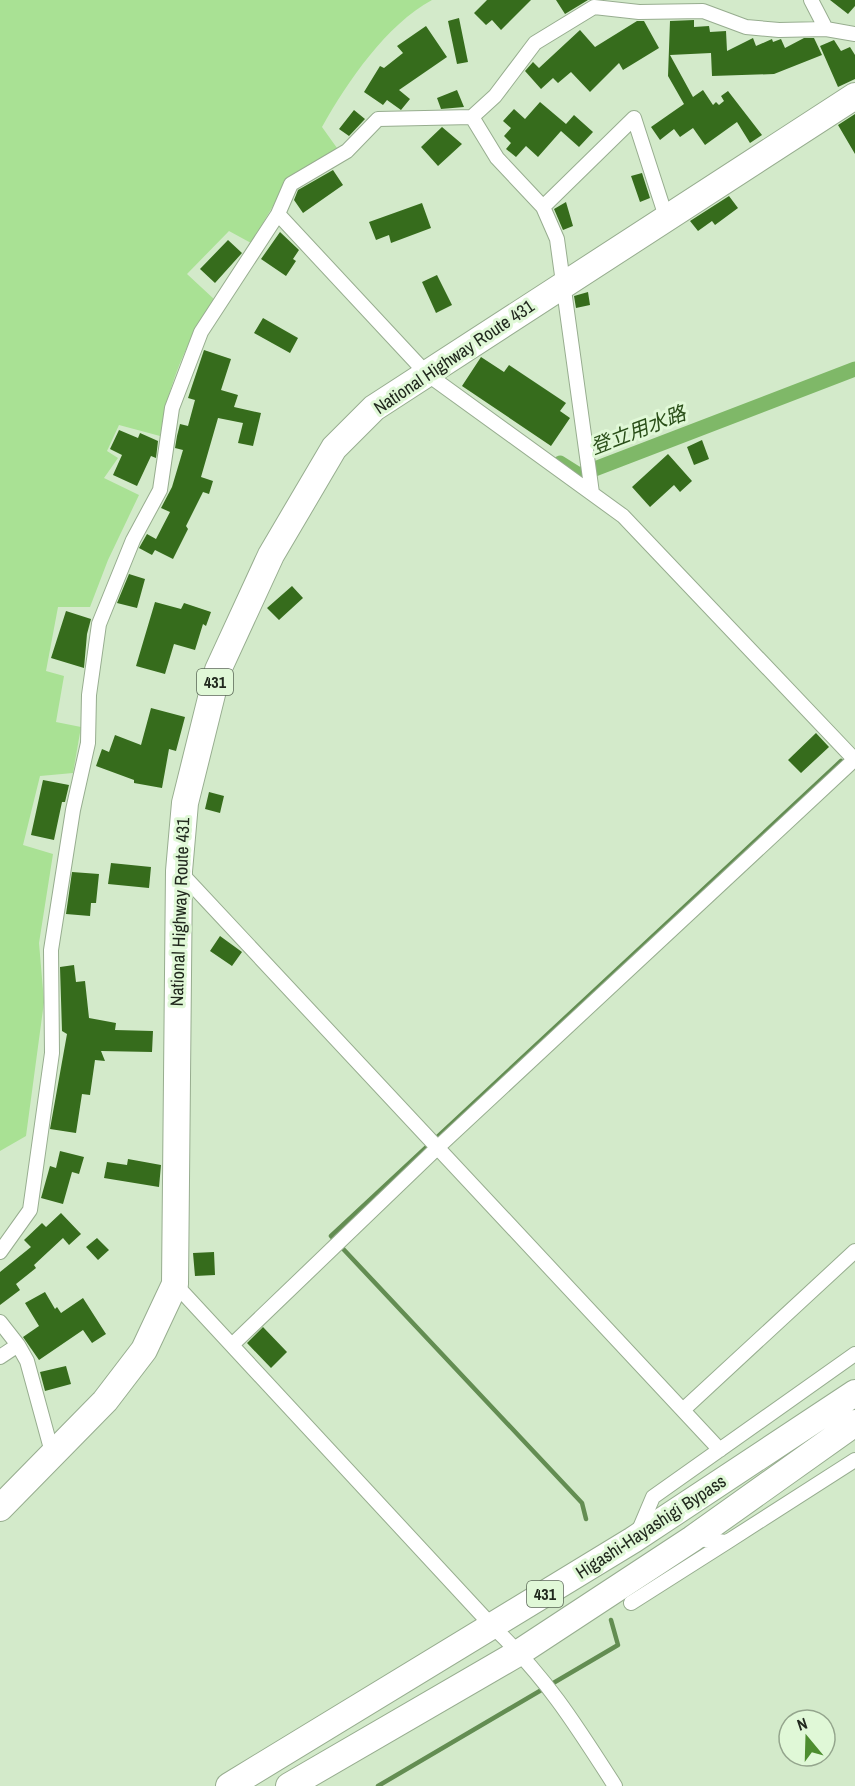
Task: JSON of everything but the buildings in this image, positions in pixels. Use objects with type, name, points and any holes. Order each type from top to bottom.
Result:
[{"type":"highway","name":"National Highway Route 431","points":[[0,1508],[105,1401],[144,1350],[175,1284],[179,871],[185,803],[218,669],[271,555],[334,448],[374,408],[855,96]]},
{"type":"highway","name":"Higashi-Hayashigi Bypass","points":[[229,1786],[633,1540],[855,1393]]},
{"type":"highway","name":"Higashi-Hayashigi Bypass","points":[[289,1786],[520,1652],[692,1539],[855,1423]]},
{"type":"street","points":[[811,0],[826,29]]},
{"type":"street","points":[[0,1252],[30,1210],[52,1053],[51,950],[73,810],[88,743],[89,695],[99,624],[133,540],[160,490],[172,408],[201,332],[278,214],[291,184],[347,151],[378,118],[472,117],[495,96],[535,43],[594,7],[639,12],[703,11],[746,27],[779,30],[826,29],[855,34]]},
{"type":"street","points":[[472,117],[497,158],[543,207],[557,239],[592,493]]},
{"type":"street","points":[[543,207],[634,118],[667,220]]},
{"type":"street","points":[[233,1344],[436,1149],[855,760],[623,516],[427,375],[278,214]]},
{"type":"street","points":[[179,871],[436,1149],[684,1409],[720,1450]]},
{"type":"street","points":[[684,1409],[855,1251]]},
{"type":"street","points":[[175,1284],[493,1627],[520,1652],[556,1695],[615,1786]]},
{"type":"street","points":[[0,1322],[27,1361],[53,1456]]},
{"type":"street","points":[[0,1357],[18,1346]]},
{"type":"street","points":[[633,1540],[645,1522],[653,1497],[855,1354]]},
{"type":"street","points":[[630,1603],[855,1460]]},
{"type":"street","points":[[692,1539],[727,1542]]},
{"type":"green space","points":[[0,0],[432,0],[399,24],[384,39],[344,91],[322,127],[337,148],[289,179],[251,243],[229,231],[187,274],[215,300],[195,331],[180,364],[163,417],[160,436],[119,425],[107,451],[118,458],[104,478],[139,495],[108,560],[90,607],[58,607],[46,671],[64,676],[56,722],[81,727],[73,773],[40,776],[23,845],[53,854],[39,943],[44,1002],[26,1136],[0,1151]]},
{"type":"waterway","name":"登立用水路","points":[[560,463],[579,475],[855,369]]},
{"type":"waterway","points":[[586,1519],[582,1503],[331,1236],[841,761]]},
{"type":"waterway","points":[[378,1786],[618,1645],[611,1620]]}]
